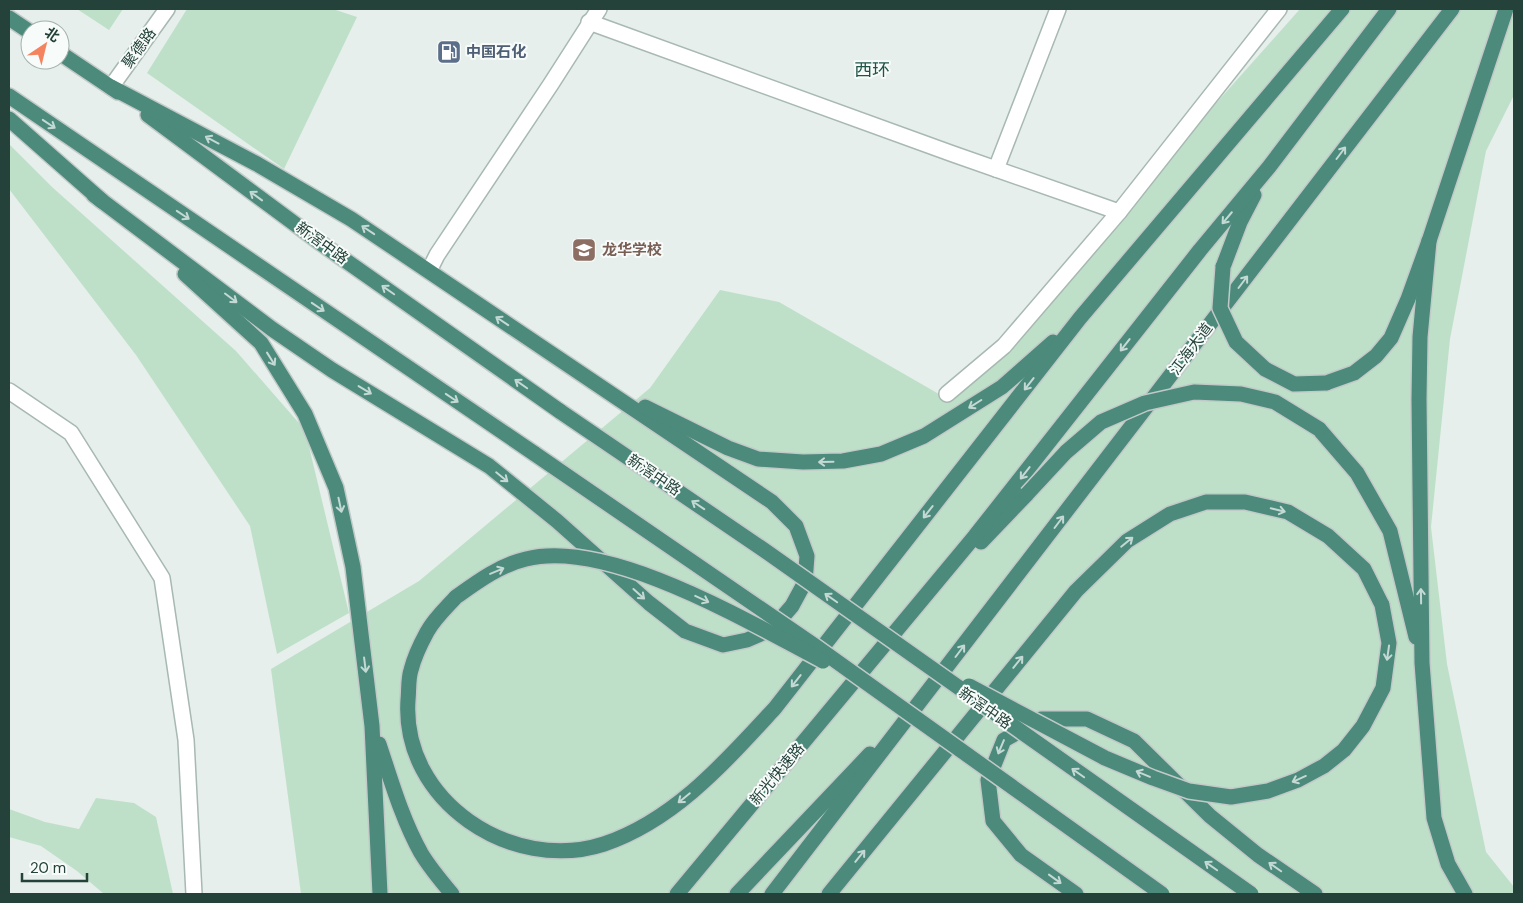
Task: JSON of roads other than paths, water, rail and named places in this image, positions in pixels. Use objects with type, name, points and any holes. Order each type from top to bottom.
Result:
[{"type":"highway","points":[[872,686],[709,602],[654,578],[606,563],[562,555],[526,559],[490,574],[456,596],[427,631],[410,672],[407,714],[412,747],[426,779],[449,806],[482,831],[523,847],[563,851],[603,844],[634,831],[681,801],[727,760],[774,708],[1080,318],[1342,9]]},
{"type":"highway","points":[[877,654],[975,536],[1200,250],[1269,167],[1389,9]]},
{"type":"highway","name":"江海大道","points":[[930,690],[1452,9]]},
{"type":"highway","points":[[1269,167],[1240,222],[1223,267],[1220,308],[1236,342],[1265,369],[1294,384],[1326,383],[1354,373],[1376,356],[1391,338],[1429,241],[1506,9]]},
{"type":"highway","points":[[9,18],[20,25]]},
{"type":"highway","name":"新滘中路","points":[[70,60],[111,87],[322,244],[561,412],[764,550],[1251,894]]},
{"type":"highway","points":[[94,195],[272,329],[332,370],[489,466],[557,521],[649,603],[685,631],[723,645],[748,640],[772,629],[792,606],[805,582],[808,556],[796,526],[772,502],[351,219],[257,164],[111,87]]},
{"type":"highway","points":[[9,96],[872,686],[1162,894]]},
{"type":"highway","points":[[9,120],[261,343],[305,414],[336,488],[353,567],[372,726],[380,894]]},
{"type":"highway","points":[[1429,241],[1420,337],[1422,662],[1434,818],[1448,864],[1465,894]]},
{"type":"highway","points":[[543,349],[629,399],[728,448],[758,459],[843,462],[881,454],[924,436],[1002,387],[1080,318]]},
{"type":"highway","points":[[877,654],[1066,452],[1102,422],[1145,403],[1194,392],[1241,394],[1274,402],[1319,429],[1357,474],[1390,532],[1422,662]]},
{"type":"highway","points":[[829,894],[1076,591],[1127,541],[1170,514],[1206,502],[1246,502],[1288,512],[1328,536],[1364,569],[1382,605],[1389,643],[1383,688],[1363,726],[1344,750],[1324,766],[1298,780],[1268,792],[1232,796],[1189,791],[1113,761],[917,659]]},
{"type":"highway","name":"新光快速路","points":[[677,894],[877,654]]},
{"type":"highway","points":[[737,894],[930,690]]},
{"type":"highway","points":[[772,894],[930,690]]},
{"type":"highway","points":[[1076,894],[1020,855],[992,821],[988,780],[1004,740],[1041,719],[1087,719],[1134,741],[1210,816],[1258,855],[1315,894]]},
{"type":"highway","points":[[372,726],[414,839],[434,873],[452,894]]},
{"type":"street","name":"聚德路","points":[[111,87],[167,9]]},
{"type":"street","points":[[429,271],[437,255],[552,84],[589,22],[599,9]]},
{"type":"street","points":[[996,169],[1058,9]]},
{"type":"street","points":[[947,394],[1004,346],[1119,212],[1279,9]]},
{"type":"street","points":[[589,22],[1119,212]]},
{"type":"street","points":[[9,390],[71,433],[162,578],[186,740],[194,894]]},
{"type":"place","name":"中国石化","points":[[449,52]]},
{"type":"place","name":"龙华学校","points":[[584,250]]},
{"type":"district","name":"西环","points":[[872,70]]}]
